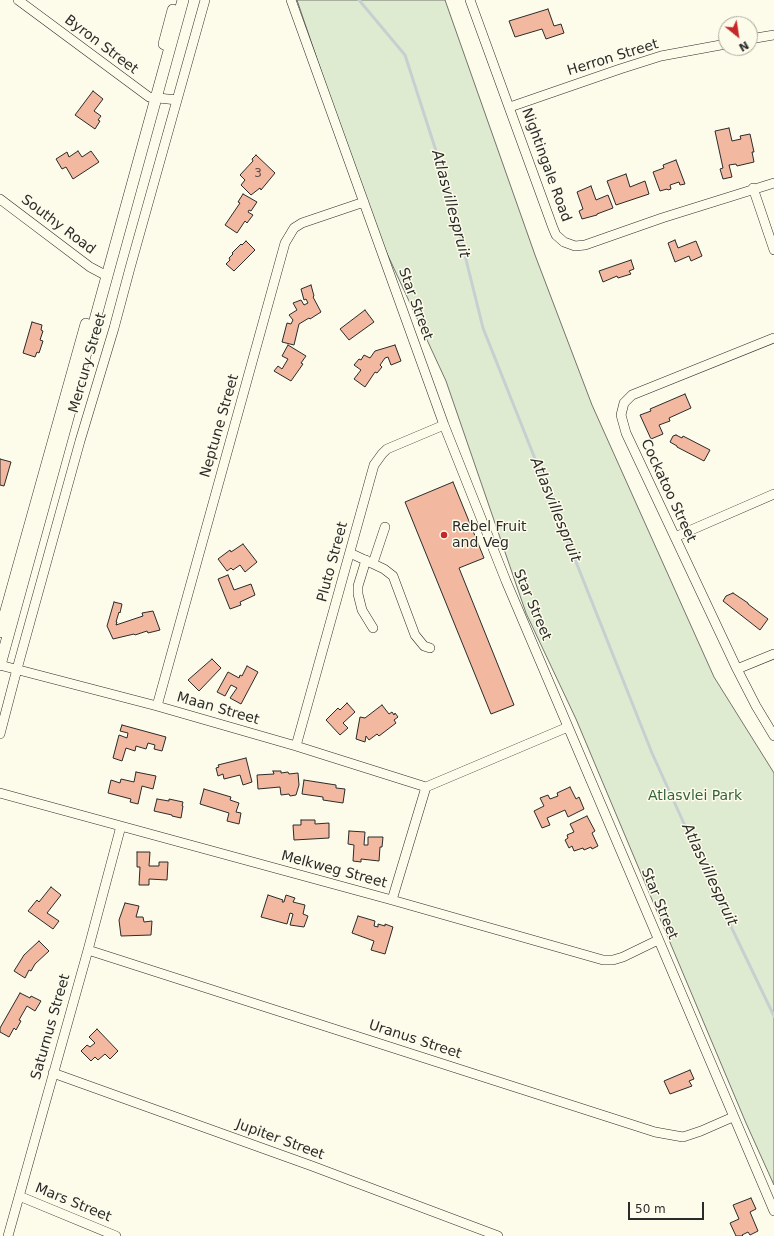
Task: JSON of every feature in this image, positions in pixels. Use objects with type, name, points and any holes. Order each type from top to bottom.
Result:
[{"type":"street","name":"Byron Street","points":[[18,0],[152,98]]},
{"type":"street","name":"Mercury Street","points":[[0,665],[152,98],[176,0]]},
{"type":"street","name":"Mercury Street","points":[[152,98],[184,0]]},
{"type":"street","name":"Mercury Street","points":[[0,734],[78,448],[114,328],[205,0]]},
{"type":"street","name":"Star Street","points":[[291,0],[444,425],[506,581],[774,1211]]},
{"type":"street","name":"Nightingale Road","points":[[470,0],[553,228],[556,235],[561,240],[571,246],[585,245],[753,188],[774,183]]},
{"type":"street","points":[[758,37],[774,34]]},
{"type":"street","name":"Herron Street","points":[[510,107],[661,56],[718,45]]},
{"type":"street","points":[[152,98],[177,100]]},
{"type":"street","points":[[753,188],[774,250]]},
{"type":"street","name":"Southy Road","points":[[0,199],[104,275]]},
{"type":"street","name":"Neptune Street","points":[[157,706],[286,243],[294,228],[302,223],[364,202]]},
{"type":"street","name":"Mercury Street","points":[[0,632],[104,275]]},
{"type":"street","name":"Cockatoo Street","points":[[774,338],[632,395],[624,403],[621,411],[622,426],[737,669],[756,706],[774,736]]},
{"type":"street","name":"Pluto Street","points":[[296,746],[374,465],[388,449],[444,425]]},
{"type":"street","points":[[675,537],[774,494]]},
{"type":"street","points":[[373,628],[362,610],[358,594],[358,586],[385,527]]},
{"type":"street","points":[[350,553],[370,561],[393,576],[416,636],[424,646],[430,648]]},
{"type":"street","points":[[737,669],[774,654]]},
{"type":"street","name":"Maan Street","points":[[0,665],[157,706],[296,746],[426,787]]},
{"type":"street","points":[[392,900],[426,787],[568,727]]},
{"type":"street","name":"Melkweg Street","points":[[0,793],[392,900],[603,960],[613,960],[623,957],[658,940]]},
{"type":"street","name":"Saturnus Street","points":[[8,1236],[121,826]]},
{"type":"street","name":"Uranus Street","points":[[88,950],[655,1132],[683,1137],[701,1132],[733,1117]]},
{"type":"street","name":"Jupiter Street","points":[[53,1073],[312,1166],[498,1236]]},
{"type":"street","name":"Mars Street","points":[[19,1196],[116,1236]]},
{"type":"green space","name":"Atlasvlei Park","points":[[297,0],[445,0],[535,255],[592,405],[714,677],[774,773],[774,1185],[746,1123],[576,719],[526,613],[446,381],[372,221]]},
{"type":"building","points":[[548,9],[554,26],[561,24],[564,33],[546,39],[542,29],[515,37],[509,21]]},
{"type":"building","points":[[93,91],[103,99],[94,111],[101,116],[95,129],[75,115]]},
{"type":"building","points":[[729,128],[732,141],[741,139],[740,136],[750,134],[754,152],[752,152],[754,162],[737,166],[736,164],[729,165],[732,177],[723,179],[720,169],[723,168],[715,131]]},
{"type":"building","points":[[78,151],[82,157],[91,151],[99,162],[73,179],[66,167],[62,169],[56,159],[67,152],[69,157]]},
{"type":"building","points":[[256,155],[275,173],[261,190],[260,188],[251,195],[241,185],[245,180],[240,175],[253,161],[252,159]]},
{"type":"building","points":[[676,160],[685,184],[680,185],[679,182],[670,185],[671,189],[660,191],[653,172],[664,168],[663,165]]},
{"type":"building","points":[[626,174],[630,187],[645,181],[649,194],[616,205],[607,181]]},
{"type":"building","points":[[591,186],[596,200],[608,195],[613,208],[597,215],[582,219],[579,211],[583,209],[577,192]]},
{"type":"building","points":[[243,194],[257,202],[251,211],[249,210],[248,212],[253,215],[247,223],[245,221],[237,233],[225,225],[240,203],[238,202]]},
{"type":"building","points":[[675,240],[678,248],[696,241],[702,256],[691,261],[689,256],[675,262],[668,243]]},
{"type":"building","points":[[246,241],[255,250],[234,271],[226,264],[230,260],[229,258],[233,254],[232,253]]},
{"type":"building","points":[[631,260],[634,269],[629,271],[631,274],[618,278],[617,276],[603,282],[599,271]]},
{"type":"building","points":[[311,285],[313,297],[321,312],[299,324],[294,345],[282,342],[287,323],[291,324],[293,320],[289,315],[297,310],[293,303],[301,300],[304,305],[308,303],[306,299],[304,300],[301,289]]},
{"type":"building","points":[[365,310],[374,322],[349,340],[340,329]]},
{"type":"building","points":[[32,322],[42,325],[41,330],[43,331],[40,340],[43,341],[39,353],[37,352],[35,357],[23,353]]},
{"type":"building","points":[[288,345],[306,356],[301,363],[303,364],[291,381],[274,371],[278,366],[282,369],[288,359],[282,356]]},
{"type":"building","points":[[395,345],[401,361],[391,365],[388,357],[385,358],[380,365],[382,367],[377,373],[375,372],[365,387],[354,379],[361,370],[354,365],[359,359],[361,360],[364,355],[370,358],[375,351]]},
{"type":"building","points":[[685,394],[691,408],[669,418],[670,421],[659,425],[663,434],[651,439],[640,415],[651,411],[650,409]]},
{"type":"building","points":[[676,435],[682,438],[683,436],[710,450],[704,461],[670,442],[673,436]]},
{"type":"building","points":[[0,459],[11,462],[4,486],[0,485]]},
{"type":"building","points":[[453,482],[484,558],[459,568],[514,705],[491,714],[405,502]]},
{"type":"building","points":[[243,544],[257,562],[245,572],[240,565],[233,570],[231,568],[227,571],[218,559],[230,550],[231,552]]},
{"type":"building","points":[[228,575],[234,590],[251,584],[255,595],[240,602],[241,605],[230,609],[218,579]]},
{"type":"building","points":[[733,593],[768,619],[760,630],[723,601],[726,596]]},
{"type":"building","points":[[114,602],[122,604],[116,625],[143,616],[142,613],[153,611],[160,630],[148,633],[147,631],[113,639],[107,626]]},
{"type":"building","points":[[212,659],[221,668],[199,691],[188,680]]},
{"type":"building","points":[[247,666],[258,672],[241,704],[230,698],[237,688],[231,685],[225,696],[217,692],[228,672],[239,678],[240,675],[242,676]]},
{"type":"building","points":[[347,703],[355,712],[343,723],[348,728],[340,735],[326,720],[338,708],[340,710]]},
{"type":"building","points":[[382,705],[389,714],[392,712],[394,715],[395,713],[398,717],[394,720],[396,723],[379,736],[377,734],[369,740],[366,736],[365,742],[356,739],[360,717],[365,718]]},
{"type":"building","points":[[122,725],[166,737],[162,751],[154,749],[155,745],[148,743],[146,749],[136,746],[135,751],[126,748],[122,761],[113,758],[119,735],[127,738],[128,733],[120,731]]},
{"type":"building","points":[[246,758],[252,782],[243,785],[240,775],[224,779],[223,774],[218,776],[216,768],[219,767],[218,765]]},
{"type":"building","points":[[273,771],[281,771],[281,773],[288,772],[289,774],[298,773],[299,785],[296,795],[281,795],[280,787],[258,789],[257,775],[274,774]]},
{"type":"building","points":[[136,772],[156,776],[153,789],[142,786],[138,804],[130,802],[131,799],[108,793],[111,780],[120,783],[121,779],[134,782]]},
{"type":"building","points":[[304,780],[336,785],[336,788],[345,789],[343,803],[323,800],[323,797],[302,794]]},
{"type":"building","points":[[570,787],[576,799],[579,797],[584,809],[568,817],[565,810],[547,818],[550,825],[542,828],[534,811],[544,806],[540,798],[548,795],[550,799],[558,796],[557,793]]},
{"type":"building","points":[[204,789],[231,797],[230,800],[239,803],[236,812],[241,813],[239,824],[227,821],[229,813],[200,804]]},
{"type":"building","points":[[157,799],[169,801],[169,799],[183,802],[181,818],[154,811]]},
{"type":"building","points":[[587,816],[595,831],[592,833],[598,846],[592,849],[591,847],[584,850],[583,848],[574,851],[572,846],[569,848],[565,840],[568,838],[567,835],[574,832],[570,824]]},
{"type":"building","points":[[301,820],[315,820],[315,824],[329,823],[329,838],[294,840],[293,825],[301,825]]},
{"type":"building","points":[[349,831],[365,832],[364,845],[368,845],[368,837],[383,837],[382,847],[380,847],[379,861],[361,859],[361,862],[353,861],[354,845],[348,844]]},
{"type":"building","points":[[137,852],[150,852],[149,866],[159,866],[159,862],[168,862],[167,880],[149,879],[149,885],[139,885],[140,867],[137,867]]},
{"type":"building","points":[[51,887],[61,895],[47,913],[59,921],[53,929],[28,911],[37,900],[39,902]]},
{"type":"building","points":[[268,895],[283,900],[282,902],[284,902],[286,895],[295,898],[293,902],[305,905],[303,914],[308,916],[304,927],[290,925],[293,914],[290,913],[287,924],[261,917]]},
{"type":"building","points":[[125,903],[139,906],[136,917],[143,917],[144,922],[152,921],[151,935],[121,936],[119,920]]},
{"type":"building","points":[[358,916],[375,921],[374,926],[378,927],[378,924],[385,926],[385,924],[393,927],[385,954],[371,950],[374,941],[352,933]]},
{"type":"building","points":[[39,941],[49,951],[35,964],[31,971],[29,970],[25,978],[14,971],[24,955]]},
{"type":"building","points":[[20,993],[41,1001],[35,1011],[27,1006],[19,1020],[21,1021],[16,1030],[14,1028],[9,1037],[0,1032],[0,1028]]},
{"type":"building","points":[[97,1029],[118,1051],[110,1059],[105,1054],[98,1060],[95,1057],[91,1061],[81,1051],[87,1045],[90,1047],[95,1043],[89,1037]]},
{"type":"building","points":[[690,1070],[694,1079],[689,1081],[692,1086],[670,1094],[664,1081]]},
{"type":"building","points":[[751,1198],[756,1209],[750,1212],[758,1231],[750,1235],[748,1232],[742,1235],[743,1236],[736,1236],[730,1223],[739,1219],[733,1205]]},
{"type":"waterway","name":"Atlasvillespruit","points":[[359,0],[405,55],[449,191],[483,328],[652,753],[725,914],[774,1016]]},
{"type":"place","name":"Rebel Fruit and Veg","points":[[444,535]]}]
